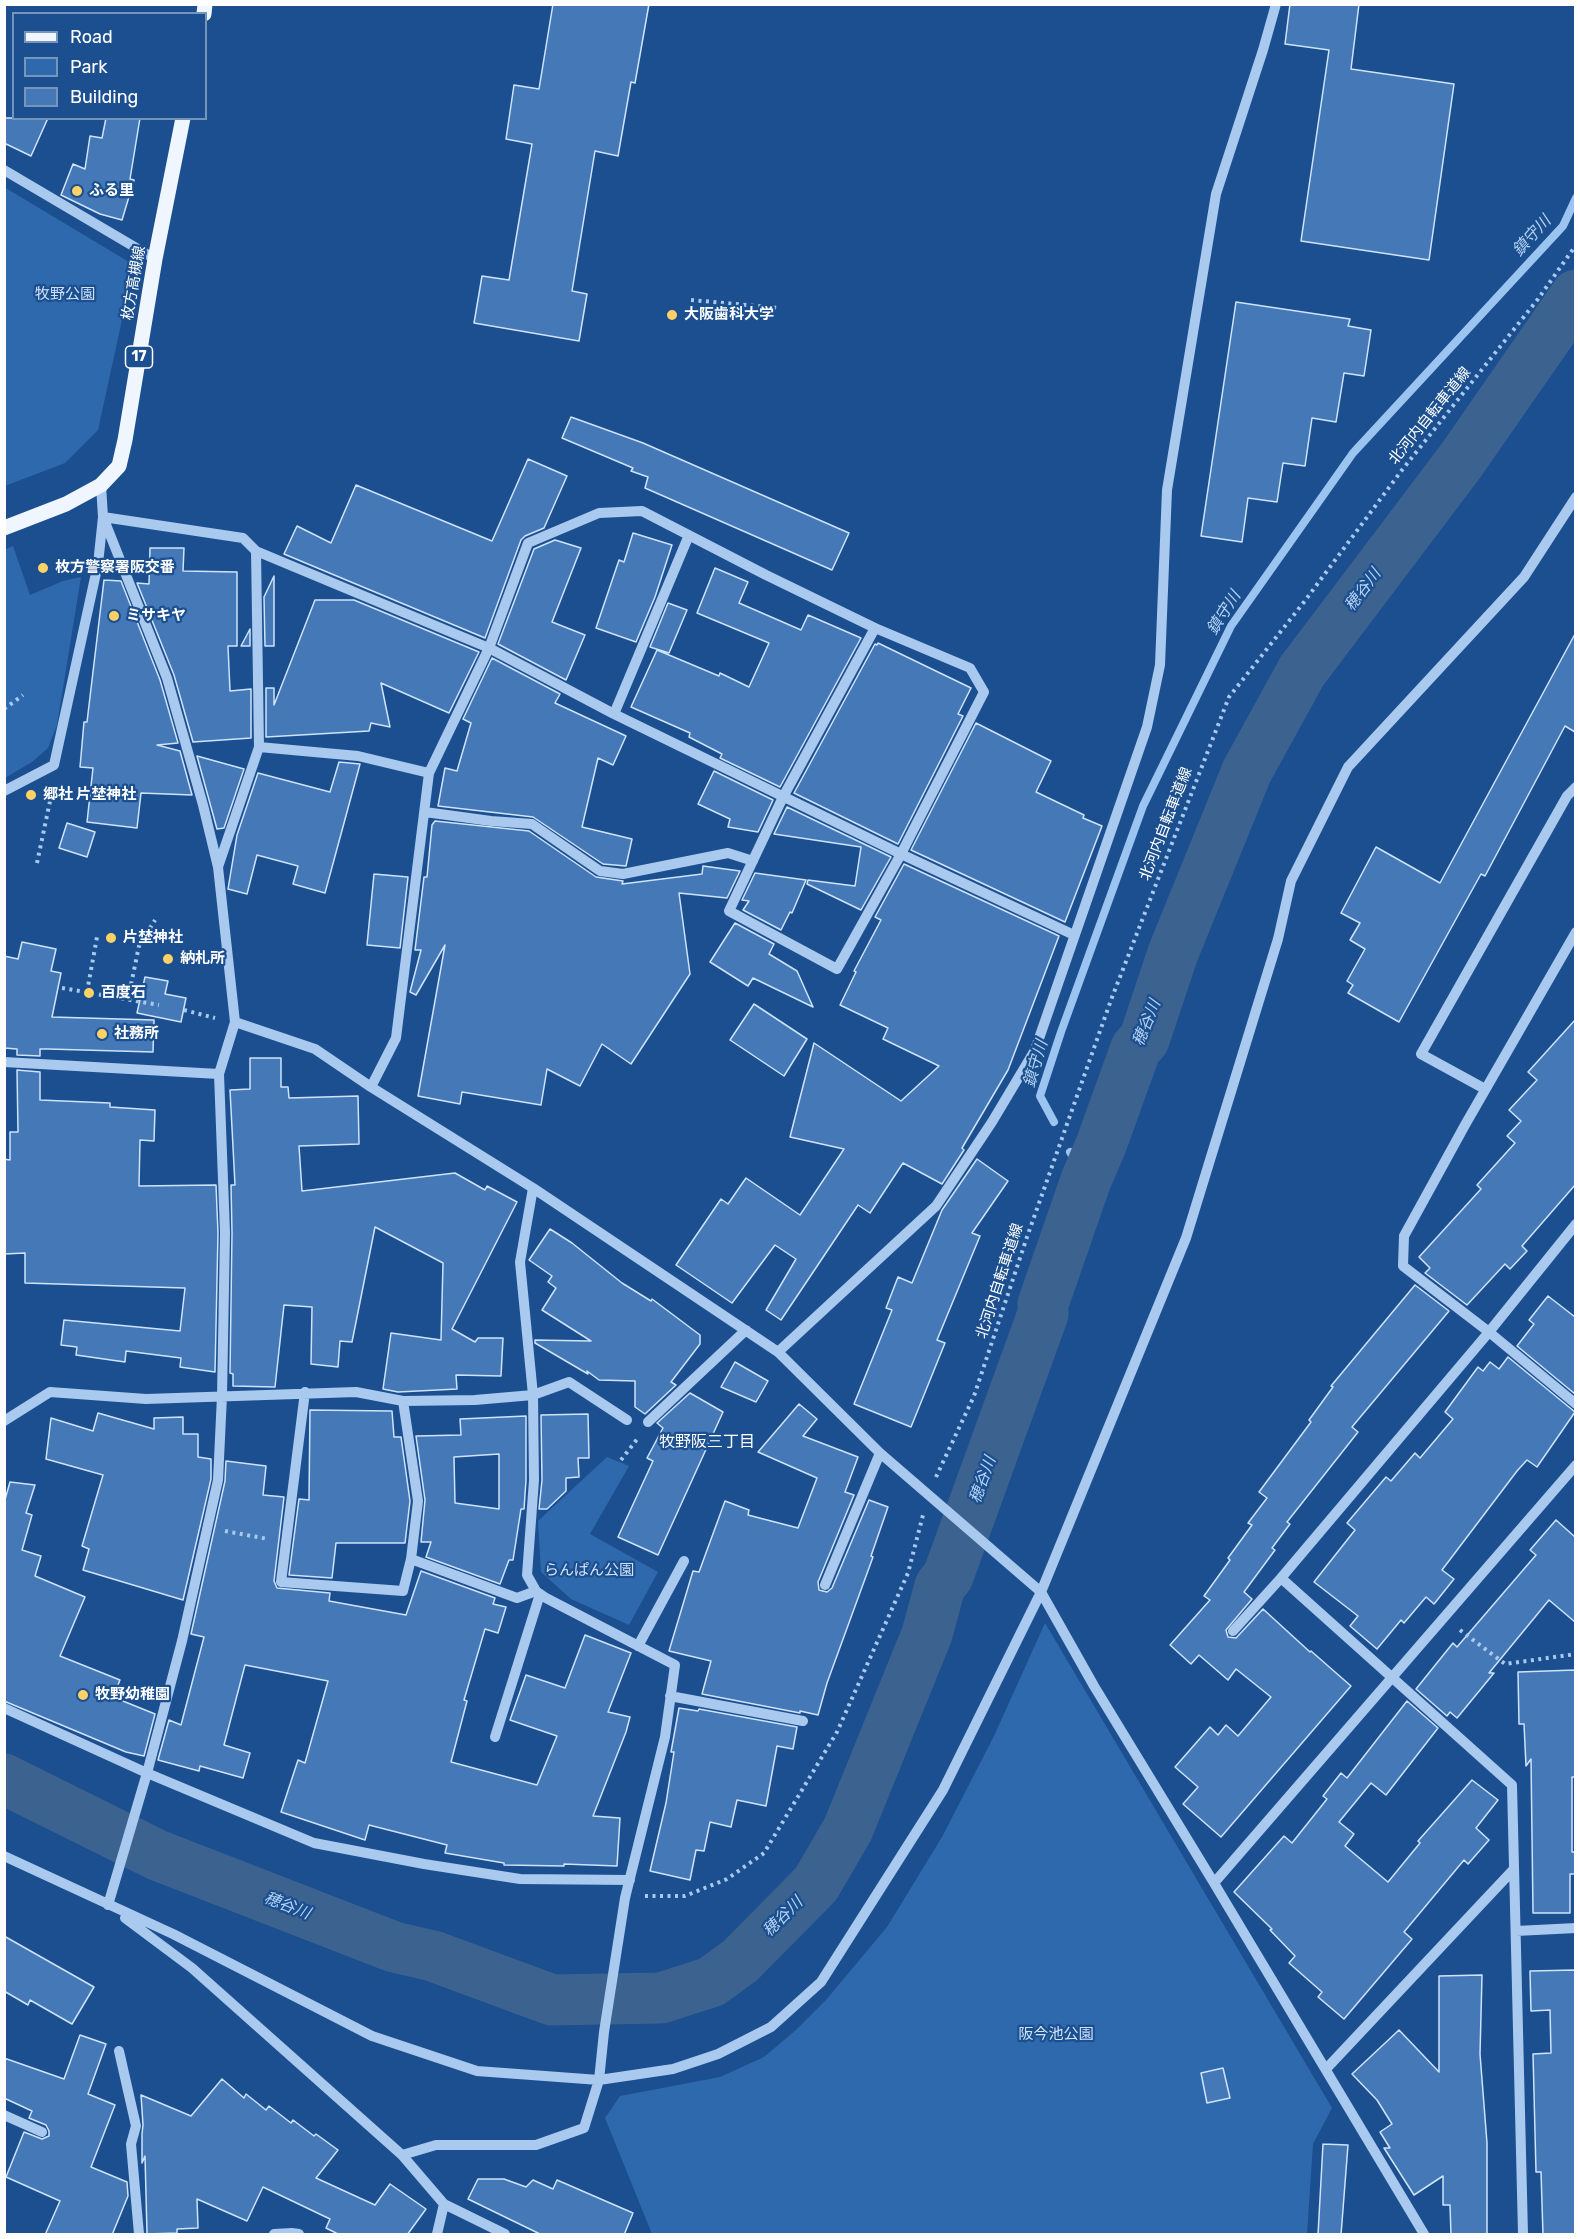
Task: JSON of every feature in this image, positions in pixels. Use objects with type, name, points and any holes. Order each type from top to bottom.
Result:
[{"type":"main road","name":"枚方高槻線","points":[[4,528],[66,504],[101,485],[119,466],[155,259],[183,120]]},
{"type":"street","points":[[778,1352],[936,1206],[992,1122],[1035,1050],[1147,727],[1160,665],[1167,490],[1216,194],[1276,4]]},
{"type":"street","points":[[4,170],[155,259]]},
{"type":"street","points":[[4,791],[54,765],[98,564],[104,517],[101,485]]},
{"type":"street","points":[[4,1856],[173,1934],[372,2036],[477,2071],[599,2080],[673,2069],[718,2054],[771,2027],[821,1982],[943,1790],[1041,1592],[1186,1238],[1278,939],[1291,881],[1348,767],[1524,577],[1575,497]]},
{"type":"street","points":[[371,1087],[396,1038],[429,773],[489,648],[528,543],[599,513],[642,511],[875,628],[970,668],[984,692],[901,854],[837,969],[729,911],[783,796],[875,628]]},
{"type":"street","points":[[104,517],[243,538],[256,551],[489,648],[614,714],[901,854],[1074,935]]},
{"type":"street","points":[[104,517],[167,678],[203,805],[218,867],[235,1022],[219,1074],[225,1233],[218,1480],[182,1641],[147,1776],[108,1905]]},
{"type":"street","points":[[614,714],[689,534]]},
{"type":"street","points":[[218,867],[259,747],[256,551]]},
{"type":"street","points":[[259,747],[358,756],[429,773]]},
{"type":"street","points":[[1485,1089],[1421,1054],[1571,798],[1575,787]]},
{"type":"street","points":[[425,812],[532,824],[600,871],[623,874],[728,853],[753,861]]},
{"type":"street","points":[[1575,932],[1404,1236],[1403,1266],[1489,1332],[1575,1404]]},
{"type":"street","points":[[235,1022],[315,1049],[371,1087],[533,1188],[778,1352],[880,1453],[1041,1592],[1094,1686],[1424,2235]]},
{"type":"street","points":[[4,1062],[219,1074]]},
{"type":"street","points":[[402,2155],[436,2145],[536,2145],[584,2128],[599,2080],[604,2032],[625,1898],[665,1737],[675,1665],[538,1592],[527,1575],[534,1480],[533,1395],[520,1262],[533,1188]]},
{"type":"street","points":[[1233,1631],[1281,1578],[1489,1332],[1575,1224]]},
{"type":"street","points":[[648,1422],[746,1330]]},
{"type":"street","points":[[4,1421],[50,1392],[146,1399],[356,1392],[403,1401],[475,1400],[533,1395],[569,1382],[627,1420]]},
{"type":"street","points":[[305,1392],[281,1582],[403,1591],[411,1559],[418,1501],[403,1401]]},
{"type":"street","points":[[825,1586],[880,1453]]},
{"type":"street","points":[[1214,1883],[1575,1465]]},
{"type":"street","points":[[411,1559],[517,1598],[538,1592]]},
{"type":"street","points":[[638,1646],[684,1561]]},
{"type":"street","points":[[1281,1578],[1512,1785],[1523,2235]]},
{"type":"street","points":[[495,1737],[538,1592]]},
{"type":"street","points":[[670,1696],[803,1720]]},
{"type":"street","points":[[4,1707],[147,1776],[314,1843],[520,1879],[630,1880]]},
{"type":"street","points":[[1326,2069],[1514,1869]]},
{"type":"street","points":[[108,1905],[192,1968],[402,2155],[444,2204],[505,2235]]},
{"type":"street","points":[[1516,1931],[1575,1928]]},
{"type":"street","points":[[119,2051],[136,2126],[131,2144],[139,2235]]},
{"type":"street","points":[[4,2115],[42,2132]]},
{"type":"street","points":[[436,2235],[444,2204]]},
{"type":"street","points":[[1413,2235],[1416,2221]]},
{"type":"street","points":[[274,2235],[292,2233],[299,2235]]},
{"type":"path","name":"北河内自転車道線","points":[[928,1493],[974,1396],[1027,1237],[1111,1000],[1229,697],[1304,602],[1402,470],[1538,299],[1575,245]]},
{"type":"path","points":[[691,300],[780,308]]},
{"type":"path","points":[[4,709],[23,695]]},
{"type":"path","points":[[37,862],[54,783]]},
{"type":"path","points":[[128,999],[139,946],[155,920]]},
{"type":"path","points":[[87,992],[97,937]]},
{"type":"path","points":[[62,988],[159,1005]]},
{"type":"path","points":[[184,1010],[209,1016]]},
{"type":"path","points":[[621,1460],[648,1422]]},
{"type":"path","points":[[207,1528],[286,1542]]},
{"type":"path","points":[[1443,1617],[1505,1664],[1575,1654]]},
{"type":"green space","name":"牧野公園","points":[[4,187],[134,265],[98,430],[65,463],[5,486]]},
{"type":"green space","points":[[13,546],[30,595],[63,581],[81,577],[57,725],[48,748],[32,762],[5,778],[4,550]]},
{"type":"green space","name":"らんぱん公園","points":[[607,1457],[629,1466],[590,1534],[658,1572],[629,1625],[571,1599],[541,1572],[538,1521]]},
{"type":"green space","name":"阪今池公園","points":[[1045,1623],[1332,2108],[1313,2144],[1307,2234],[652,2234],[605,2118],[620,2096],[720,2077],[764,2057],[825,2001],[887,1927],[942,1837],[994,1736]]},
{"type":"building","points":[[553,4],[649,4],[635,83],[631,82],[618,156],[595,151],[572,291],[587,294],[579,341],[474,323],[482,276],[509,280],[532,144],[506,139],[514,85],[539,89]]},
{"type":"building","points":[[1290,4],[1359,4],[1351,69],[1454,84],[1429,260],[1301,241],[1329,50],[1285,44]]},
{"type":"building","points":[[4,118],[47,120],[31,156],[4,143]]},
{"type":"building","points":[[106,120],[140,120],[130,179],[134,180],[122,220],[100,214],[61,195],[73,164],[85,169],[90,136],[102,138]]},
{"type":"building","points":[[1236,302],[1350,319],[1348,326],[1371,330],[1364,376],[1344,373],[1336,422],[1312,418],[1305,466],[1283,463],[1277,502],[1248,498],[1242,542],[1201,536]]},
{"type":"building","points":[[571,417],[643,443],[849,533],[832,570],[645,488],[648,477],[631,471],[633,468],[562,438]]},
{"type":"building","points":[[528,459],[567,476],[544,528],[521,540],[485,638],[284,554],[297,526],[331,543],[356,485],[492,541]]},
{"type":"building","points":[[633,533],[672,545],[655,597],[636,642],[596,628],[619,560],[624,562]]},
{"type":"building","points":[[555,540],[581,548],[552,622],[585,635],[566,680],[498,644],[534,549]]},
{"type":"building","points":[[150,548],[184,548],[183,571],[237,572],[237,646],[228,646],[230,691],[251,689],[251,738],[193,742],[174,675],[137,583],[149,584]]},
{"type":"building","points":[[715,568],[748,582],[739,603],[801,630],[808,615],[861,638],[780,787],[720,758],[722,754],[689,737],[690,733],[631,707],[657,650],[719,676],[720,673],[749,687],[769,643],[697,613]]},
{"type":"building","points":[[274,576],[274,646],[265,646],[264,597]]},
{"type":"building","points":[[104,580],[121,581],[160,680],[178,743],[157,745],[180,751],[192,795],[141,793],[137,828],[87,822],[93,768],[80,767]]},
{"type":"building","points":[[315,600],[354,600],[479,652],[449,713],[381,683],[390,727],[371,723],[369,731],[266,737],[266,688],[274,688],[274,705]]},
{"type":"building","points":[[668,603],[687,610],[669,653],[650,647]]},
{"type":"building","points":[[250,629],[250,646],[241,646]]},
{"type":"building","points":[[1575,634],[1575,732],[1565,726],[1485,876],[1481,874],[1399,1022],[1348,993],[1353,985],[1347,981],[1365,949],[1350,940],[1360,923],[1341,913],[1376,847],[1440,883]]},
{"type":"building","points":[[878,643],[971,688],[958,714],[963,716],[898,844],[794,793],[875,644]]},
{"type":"building","points":[[492,658],[560,694],[555,703],[626,736],[613,765],[598,758],[582,827],[632,839],[626,866],[603,864],[533,817],[438,806],[445,768],[457,771],[471,723],[463,719]]},
{"type":"building","points":[[976,723],[1051,761],[1036,792],[1102,826],[1065,922],[911,850]]},
{"type":"building","points":[[197,756],[244,769],[224,828],[217,829]]},
{"type":"building","points":[[339,762],[360,764],[325,893],[293,884],[298,866],[257,855],[247,894],[228,889],[237,835],[258,773],[330,792]]},
{"type":"building","points":[[714,771],[773,800],[758,832],[728,827],[730,819],[698,804]]},
{"type":"building","points":[[787,807],[891,857],[861,910],[807,884],[808,880],[855,886],[861,847],[774,834]]},
{"type":"building","points":[[435,821],[529,831],[596,877],[623,881],[622,884],[702,874],[703,866],[740,871],[727,898],[679,893],[690,974],[631,1064],[602,1044],[580,1086],[547,1069],[541,1105],[462,1092],[460,1104],[418,1096],[445,945],[416,995],[410,992],[421,950],[415,950],[424,877],[427,877],[432,825]]},
{"type":"building","points":[[67,823],[95,832],[87,857],[59,848]]},
{"type":"building","points":[[904,864],[1059,936],[1008,1070],[962,1148],[964,1150],[942,1184],[903,1163],[870,1213],[858,1205],[781,1320],[766,1310],[796,1259],[775,1245],[732,1303],[676,1265],[721,1199],[728,1204],[746,1178],[800,1215],[844,1149],[790,1137],[814,1043],[901,1101],[939,1066],[883,1039],[888,1028],[840,1005],[856,972],[854,971],[881,920],[875,917]]},
{"type":"building","points":[[755,873],[806,880],[792,913],[790,912],[781,930],[743,910],[749,901],[742,900]]},
{"type":"building","points":[[374,874],[408,877],[400,948],[367,945]]},
{"type":"building","points":[[735,923],[774,944],[769,954],[797,971],[813,1007],[753,978],[748,986],[710,962]]},
{"type":"building","points":[[22,942],[56,949],[51,971],[61,973],[52,1017],[154,1020],[153,1052],[40,1049],[40,1056],[17,1055],[17,1049],[4,1048],[4,956],[18,959]]},
{"type":"building","points":[[145,977],[168,981],[165,994],[186,998],[181,1022],[137,1013]]},
{"type":"building","points":[[754,1004],[807,1039],[784,1076],[730,1040]]},
{"type":"building","points":[[1575,1020],[1575,1185],[1522,1246],[1527,1251],[1510,1269],[1505,1264],[1467,1305],[1425,1273],[1430,1268],[1419,1257],[1481,1189],[1477,1185],[1515,1143],[1507,1136],[1521,1121],[1509,1110],[1537,1080],[1528,1072]]},
{"type":"building","points":[[250,1058],[281,1058],[281,1087],[288,1087],[289,1098],[358,1096],[359,1144],[299,1146],[302,1191],[455,1173],[485,1190],[487,1186],[517,1202],[452,1329],[475,1342],[478,1338],[503,1338],[501,1376],[456,1375],[457,1389],[398,1392],[383,1389],[391,1333],[441,1340],[443,1263],[375,1227],[352,1342],[340,1341],[338,1367],[311,1364],[312,1307],[284,1305],[275,1387],[233,1386],[233,1374],[230,1373],[231,1185],[235,1185],[230,1090],[250,1089]]},
{"type":"building","points":[[17,1070],[40,1072],[40,1100],[110,1103],[110,1107],[155,1110],[154,1141],[140,1140],[139,1186],[216,1185],[218,1233],[215,1372],[180,1367],[181,1358],[126,1351],[125,1362],[76,1355],[77,1347],[61,1345],[64,1320],[180,1331],[185,1288],[25,1283],[25,1253],[4,1254],[4,1159],[10,1160],[10,1132],[18,1132]]},
{"type":"building","points":[[977,1159],[1008,1181],[972,1233],[980,1236],[937,1340],[945,1343],[911,1427],[854,1404],[892,1310],[886,1308],[898,1277],[912,1283],[942,1210]]},
{"type":"building","points":[[550,1229],[572,1243],[622,1283],[651,1301],[652,1299],[700,1335],[700,1344],[671,1382],[676,1385],[645,1414],[635,1407],[635,1381],[599,1380],[535,1343],[535,1340],[591,1341],[542,1310],[556,1288],[548,1282],[552,1276],[529,1260]]},
{"type":"building","points":[[1415,1285],[1449,1311],[1352,1427],[1358,1432],[1287,1522],[1290,1524],[1272,1548],[1275,1550],[1244,1592],[1252,1599],[1226,1630],[1228,1637],[1236,1638],[1263,1609],[1351,1686],[1221,1837],[1183,1804],[1198,1787],[1175,1767],[1210,1727],[1218,1735],[1226,1725],[1238,1736],[1271,1697],[1236,1669],[1228,1680],[1199,1655],[1191,1664],[1170,1645],[1210,1600],[1204,1596],[1252,1525],[1248,1523],[1267,1498],[1259,1492],[1311,1422],[1309,1420],[1333,1387],[1331,1386]]},
{"type":"building","points":[[1548,1296],[1575,1317],[1575,1394],[1517,1346],[1534,1324],[1529,1320]]},
{"type":"building","points":[[1508,1357],[1575,1412],[1537,1467],[1527,1460],[1517,1471],[1442,1570],[1454,1579],[1434,1604],[1426,1597],[1404,1623],[1401,1620],[1377,1649],[1350,1626],[1358,1616],[1314,1582],[1355,1530],[1347,1523],[1386,1477],[1391,1481],[1415,1453],[1420,1458],[1453,1419],[1445,1412],[1478,1367],[1483,1371],[1490,1362],[1499,1369]]},
{"type":"building","points":[[735,1362],[768,1381],[756,1402],[721,1387]]},
{"type":"building","points":[[690,1393],[723,1412],[658,1555],[618,1537],[653,1461],[647,1458],[663,1428],[657,1423]]},
{"type":"building","points":[[799,1404],[817,1419],[803,1436],[858,1457],[845,1492],[854,1495],[818,1582],[819,1590],[827,1592],[832,1588],[869,1500],[888,1507],[818,1715],[702,1694],[711,1661],[669,1651],[693,1571],[699,1572],[725,1501],[749,1510],[748,1515],[798,1528],[817,1478],[758,1452]]},
{"type":"building","points":[[310,1410],[392,1411],[394,1437],[401,1437],[410,1501],[405,1543],[336,1543],[332,1578],[289,1575],[299,1499],[309,1500]]},
{"type":"building","points":[[98,1413],[154,1429],[154,1418],[183,1417],[183,1434],[198,1434],[198,1457],[211,1459],[211,1479],[183,1600],[83,1570],[89,1549],[82,1546],[103,1475],[46,1459],[51,1418],[93,1431]]},
{"type":"building","points":[[588,1414],[589,1458],[578,1458],[579,1477],[566,1478],[566,1491],[547,1509],[539,1509],[542,1480],[541,1415]]},
{"type":"building","points":[[526,1416],[524,1509],[521,1509],[513,1560],[509,1560],[500,1584],[426,1557],[431,1542],[421,1542],[425,1500],[416,1436],[461,1435],[460,1419]],"holes":[[[499,1454],[499,1509],[455,1503],[454,1457]]]},
{"type":"building","points":[[226,1461],[266,1466],[263,1495],[284,1497],[274,1581],[277,1588],[330,1593],[329,1601],[406,1615],[421,1571],[495,1598],[493,1604],[506,1607],[498,1633],[485,1629],[464,1700],[467,1701],[451,1762],[537,1785],[557,1736],[510,1720],[526,1675],[565,1688],[585,1635],[631,1653],[608,1712],[630,1717],[593,1816],[620,1818],[617,1866],[504,1865],[504,1863],[445,1853],[447,1845],[369,1825],[365,1840],[281,1812],[298,1760],[305,1763],[328,1681],[245,1665],[224,1745],[250,1753],[243,1778],[200,1766],[199,1771],[158,1760],[169,1720],[181,1725],[204,1637],[191,1634],[225,1481]]},
{"type":"building","points":[[10,1482],[35,1485],[26,1513],[32,1515],[22,1550],[41,1556],[35,1576],[85,1597],[60,1656],[120,1680],[113,1697],[155,1714],[144,1756],[126,1752],[4,1701],[4,1503]]},
{"type":"building","points":[[1556,1520],[1575,1537],[1575,1622],[1549,1600],[1489,1673],[1494,1673],[1457,1718],[1450,1712],[1447,1716],[1416,1689],[1453,1643],[1457,1647],[1536,1555],[1530,1550]]},
{"type":"building","points":[[1575,1670],[1572,1852],[1575,1852],[1575,1874],[1570,1874],[1570,1913],[1533,1913],[1531,1759],[1526,1766],[1524,1724],[1519,1724],[1518,1672]]},
{"type":"building","points":[[1407,1701],[1438,1728],[1386,1795],[1371,1783],[1339,1822],[1354,1834],[1345,1846],[1388,1882],[1420,1843],[1418,1841],[1472,1780],[1498,1800],[1476,1828],[1489,1840],[1468,1864],[1464,1860],[1404,1932],[1412,1939],[1344,2019],[1318,1997],[1322,1992],[1289,1963],[1295,1956],[1270,1930],[1272,1929],[1234,1892],[1284,1836],[1292,1843],[1327,1799],[1323,1796],[1341,1773],[1347,1778]]},
{"type":"building","points":[[679,1708],[698,1711],[699,1709],[797,1727],[793,1749],[777,1746],[766,1806],[737,1800],[731,1827],[710,1822],[704,1851],[696,1850],[690,1880],[650,1871],[666,1803],[674,1752],[671,1752]]},
{"type":"building","points":[[4,1936],[94,1987],[72,2024],[30,2000],[28,2005],[4,1991]]},
{"type":"building","points":[[1575,1970],[1575,2235],[1543,2235],[1541,2172],[1536,2172],[1533,2054],[1551,2053],[1550,2010],[1531,2011],[1530,1971]]},
{"type":"building","points":[[1482,1975],[1480,2054],[1487,2143],[1487,2235],[1451,2235],[1450,2205],[1443,2205],[1443,2176],[1414,2195],[1384,2148],[1390,2148],[1380,2132],[1392,2124],[1377,2100],[1352,2074],[1399,2030],[1439,2072],[1439,1976]]},
{"type":"building","points":[[80,2035],[106,2044],[88,2094],[115,2105],[91,2167],[127,2182],[128,2196],[112,2235],[45,2235],[60,2201],[6,2177],[24,2132],[42,2139],[49,2136],[49,2131],[46,2125],[29,2118],[32,2111],[4,2098],[4,2058],[64,2079]]},
{"type":"building","points":[[1223,2068],[1230,2098],[1207,2103],[1201,2073]]},
{"type":"building","points":[[222,2079],[244,2098],[246,2094],[266,2110],[269,2106],[291,2123],[293,2120],[338,2150],[316,2178],[375,2205],[390,2184],[426,2209],[407,2235],[340,2235],[326,2228],[330,2219],[263,2187],[247,2221],[197,2199],[198,2228],[177,2229],[177,2233],[147,2234],[145,2156],[142,2163],[141,2095],[191,2116]]},
{"type":"building","points":[[1323,2144],[1348,2145],[1341,2235],[1318,2235]]},
{"type":"building","points":[[478,2179],[504,2179],[526,2187],[533,2180],[553,2189],[557,2180],[633,2213],[624,2235],[542,2235],[468,2199]]},
{"type":"waterway","name":"鎮守川","points":[[1054,1122],[1040,1096],[1061,1032],[1143,806],[1231,626],[1353,453],[1563,226],[1576,198]]},
{"type":"waterway","name":"穂谷川","points":[[4,1779],[157,1855],[394,1947],[433,1956],[552,2000],[661,1998],[711,1982],[740,1961],[816,1884],[848,1829],[927,1634],[940,1586],[948,1576],[1043,1314],[1043,1304],[1086,1180],[1136,1048],[1144,1040],[1173,953],[1247,771],[1302,671],[1460,462],[1576,295]]},
{"type":"waterway","name":"鎮守川","points":[[1070,1152],[1086,1180]]},
{"type":"place","name":"ふる里","points":[[77,191]]},
{"type":"place","name":"大阪歯科大学","points":[[672,315]]},
{"type":"place","name":"枚方警察署阪交番","points":[[43,568]]},
{"type":"place","name":"ミサキヤ","points":[[114,616]]},
{"type":"place","name":"郷社 片埜神社","points":[[31,795]]},
{"type":"place","name":"片埜神社","points":[[111,938]]},
{"type":"place","name":"納札所","points":[[168,959]]},
{"type":"place","name":"百度石","points":[[89,993]]},
{"type":"place","name":"社務所","points":[[102,1034]]},
{"type":"place","name":"牧野幼稚園","points":[[83,1695]]},
{"type":"district","name":"牧野阪三丁目","points":[[707,1442]]}]
